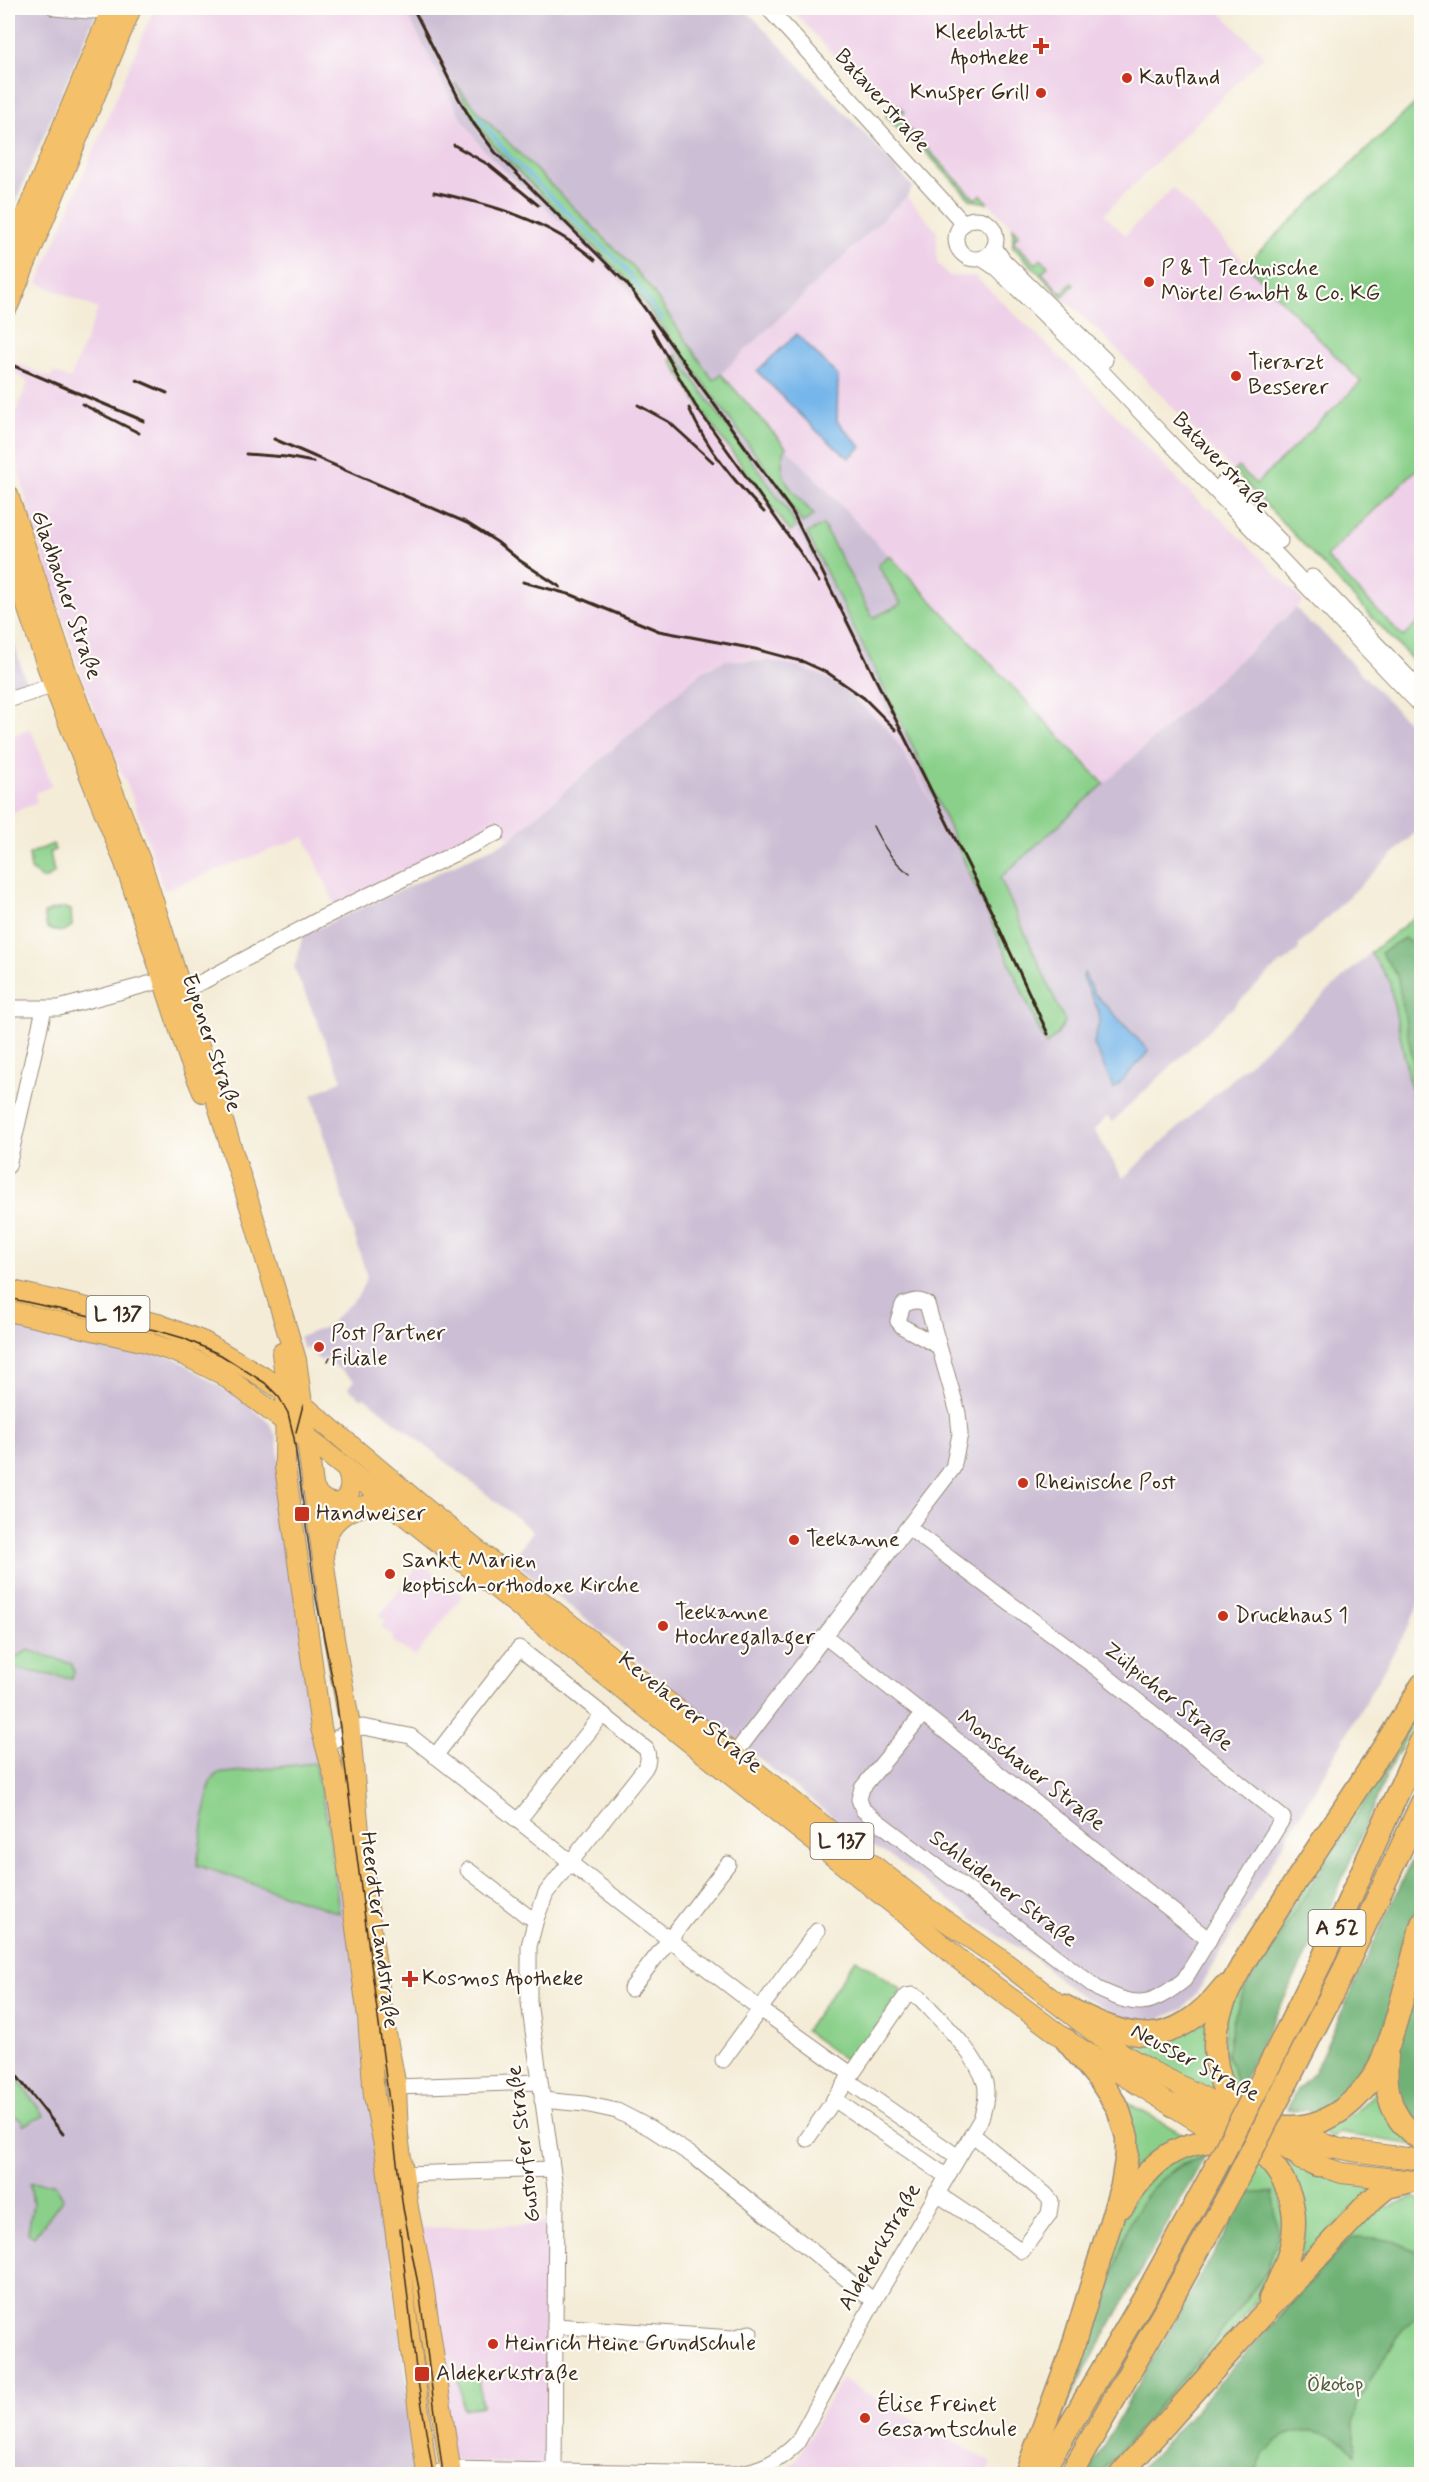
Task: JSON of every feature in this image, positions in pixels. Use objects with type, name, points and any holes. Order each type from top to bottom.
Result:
[{"type":"highway","points":[[1064,2006],[1106,2027],[1122,2032],[1151,2035],[1170,2031],[1188,2023],[1209,2006],[1245,1960],[1422,1685]]},
{"type":"highway","name":"A 52","points":[[1041,2475],[1146,2295],[1265,2074],[1322,1960],[1422,1739]]},
{"type":"highway","name":"A 52","points":[[1076,2467],[1232,2189],[1349,1960],[1422,1803]]},
{"type":"highway","points":[[1108,2234],[1132,2190],[1146,2172],[1161,2160],[1199,2142],[1250,2131],[1319,2122],[1353,2102],[1366,2088],[1387,2048],[1422,1924]]},
{"type":"highway","points":[[1245,1960],[1220,2014],[1215,2034],[1215,2056],[1220,2078],[1229,2099],[1262,2152],[1277,2170],[1290,2199],[1294,2218],[1294,2237],[1287,2264],[1259,2319]]},
{"type":"highway","points":[[1026,2475],[1071,2354],[1126,2169],[1127,2137],[1124,2122],[1111,2095],[1066,2040]]},
{"type":"highway","points":[[1387,2048],[1386,2079],[1391,2105],[1398,2119],[1408,2131],[1422,2140]]},
{"type":"highway","points":[[1173,2105],[1206,2115],[1216,2109],[1250,2131],[1277,2141],[1317,2165]]},
{"type":"highway","points":[[1277,2141],[1331,2146]]},
{"type":"highway","points":[[1121,2475],[1259,2319],[1376,2195],[1387,2187],[1414,2182]]},
{"type":"main road","points":[[8,259],[121,9]]},
{"type":"main road","points":[[9,290],[121,9]]},
{"type":"main road","name":"Gladbacher Straße","points":[[8,495],[62,683]]},
{"type":"main road","name":"Gladbacher Straße","points":[[8,550],[73,713]]},
{"type":"main road","name":"Eupener Straße","points":[[73,713],[125,863],[173,984],[288,1328],[303,1405]]},
{"type":"main road","name":"Eupener Straße","points":[[173,984],[189,1058],[208,1105],[279,1334],[286,1393]]},
{"type":"main road","name":"L 137","points":[[8,1290],[158,1324],[204,1342],[241,1363],[303,1405]]},
{"type":"main road","name":"L 137","points":[[8,1311],[169,1349],[222,1374],[285,1421]]},
{"type":"main road","points":[[241,1363],[254,1365],[263,1364],[269,1360],[275,1354],[279,1334]]},
{"type":"main road","name":"Heerdter Landstraße","points":[[286,1393],[283,1453],[321,1728],[342,1822],[368,2018],[374,2096],[385,2150],[427,2475]]},
{"type":"main road","name":"Heerdter Landstraße","points":[[303,1405],[312,1486],[350,1730],[361,1855],[383,2018],[396,2087],[404,2174],[422,2278],[445,2473]]},
{"type":"main road","name":"Kevelaerer Straße","points":[[303,1405],[434,1516],[927,1908],[1064,2006]]},
{"type":"main road","points":[[266,1406],[280,1435],[283,1453]]},
{"type":"main road","name":"Kevelaerer Straße","points":[[285,1421],[912,1919],[961,1961],[1066,2040]]},
{"type":"main road","points":[[312,1486],[325,1502],[330,1504],[343,1501],[351,1490],[346,1468]]},
{"type":"main road","points":[[324,1566],[324,1545],[328,1533],[343,1515],[362,1506],[379,1503],[391,1505]]},
{"type":"main road","name":"Neusser Straße","points":[[1064,2006],[1120,2052],[1216,2109]]},
{"type":"main road","name":"Neusser Straße","points":[[1066,2040],[1115,2073],[1199,2122],[1322,2141],[1331,2146],[1381,2156],[1422,2160]]},
{"type":"main road","name":"Neusser Straße","points":[[1250,2131],[1317,2165],[1342,2173],[1414,2182]]},
{"type":"street","points":[[55,8],[89,11],[121,9]]},
{"type":"street","name":"Bataverstraße","points":[[769,8],[964,224]]},
{"type":"street","name":"Bataverstraße","points":[[1422,692],[1090,344],[1004,261],[994,247],[995,232],[990,225],[977,219],[964,224],[958,230],[956,239],[958,247],[967,257],[981,258],[996,268],[1088,357],[1422,707]]},
{"type":"street","points":[[981,258],[989,254],[994,247]]},
{"type":"street","points":[[8,700],[62,683]]},
{"type":"street","name":"Eupener Straße","points":[[173,984],[190,987],[204,981],[320,919],[497,833]]},
{"type":"street","points":[[8,1008],[44,1009],[77,1004],[156,982],[173,984]]},
{"type":"street","points":[[8,1166],[44,1009]]},
{"type":"street","points":[[734,1755],[909,1528],[952,1468],[960,1434],[958,1413],[938,1346]]},
{"type":"street","name":"Zülpicher Straße","points":[[909,1528],[1094,1666],[1283,1818],[1209,1940]]},
{"type":"street","name":"Monschauer Straße","points":[[826,1637],[1209,1940]]},
{"type":"street","points":[[435,1756],[519,1648],[603,1714],[518,1821]]},
{"type":"street","name":"Gustorfer Straße","points":[[554,2472],[557,2214],[539,2082],[528,1976],[529,1946],[546,1893],[649,1762],[646,1749],[603,1714]]},
{"type":"street","name":"Schleidener Straße","points":[[923,1714],[862,1788],[859,1799],[862,1810],[1098,1989],[1122,2000],[1143,2003],[1161,1998],[1184,1980],[1209,1940]]},
{"type":"street","points":[[326,1745],[350,1730],[370,1727],[404,1733],[669,1940],[958,2157]]},
{"type":"street","points":[[631,1989],[728,1864]]},
{"type":"street","points":[[468,1870],[526,1915],[536,1919]]},
{"type":"street","points":[[723,2060],[817,1931]]},
{"type":"street","name":"Aldekerkstraße","points":[[445,2473],[735,2474],[755,2471],[772,2463],[796,2443],[874,2301],[981,2119],[986,2102],[985,2084],[976,2065],[958,2040],[920,1998],[913,1995],[906,1996],[900,2002],[849,2077]]},
{"type":"street","points":[[807,2139],[849,2077]]},
{"type":"street","points":[[396,2087],[539,2082]]},
{"type":"street","points":[[834,2098],[946,2176]]},
{"type":"street","points":[[542,2100],[585,2104],[617,2111],[651,2128],[696,2158],[874,2301]]},
{"type":"street","points":[[936,2193],[1022,2251],[1049,2214],[1051,2201],[1045,2194],[972,2134]]},
{"type":"street","points":[[404,2174],[552,2169]]},
{"type":"street","points":[[555,2326],[734,2338],[750,2333]]},
{"type":"shaded area","points":[[8,8],[98,8],[8,220]]},
{"type":"shaded area","points":[[154,8],[404,8],[459,114],[482,148],[592,251],[625,286],[774,490],[805,544],[946,830],[901,748],[887,728],[854,697],[813,671],[771,661],[745,659],[714,664],[703,670],[509,840],[501,826],[335,904],[305,837],[164,890],[134,801],[87,692],[31,519],[9,429],[28,382],[9,369],[10,361],[51,377],[53,372],[70,379],[98,309],[38,283]]},
{"type":"shaded area","points":[[404,8],[744,8],[913,187],[907,196],[721,374],[786,447],[1104,784],[1296,608],[1421,736],[1421,827],[1299,945],[1299,949],[1284,963],[1281,962],[1112,1122],[1107,1117],[1094,1130],[1123,1178],[1370,953],[1389,980],[1421,1139],[1421,1598],[1410,1624],[1200,1988],[1185,2008],[1159,2019],[1136,2022],[1103,2008],[1071,1989],[1033,1957],[979,1923],[895,1859],[873,1847],[832,1817],[512,1560],[533,1531],[364,1397],[362,1399],[348,1388],[354,1380],[324,1358],[321,1361],[310,1348],[304,1349],[299,1337],[326,1327],[358,1296],[367,1277],[312,1095],[342,1080],[294,968],[303,935],[509,840],[703,670],[726,660],[771,661],[796,666],[823,676],[844,689],[887,728],[901,748],[938,814],[805,544],[774,490],[625,286],[592,251],[482,148],[459,114]]},
{"type":"shaded area","points":[[790,8],[1216,8],[1264,56],[1104,214],[1125,235],[1173,188],[1361,382],[1251,489],[1100,332],[1062,297],[1074,285],[1071,283],[1061,293],[1042,273],[1048,266],[1041,259],[1036,264],[1013,240],[1019,234],[981,195],[975,200],[898,118],[904,112],[879,90],[872,96]]},
{"type":"shaded area","points":[[907,196],[937,232],[937,263],[949,276],[975,276],[1066,363],[1195,498],[1208,510],[1211,508],[1303,601],[1104,784],[786,447],[721,374]]},
{"type":"shaded area","points":[[1421,465],[1421,620],[1404,637],[1326,557]]},
{"type":"shaded area","points":[[8,623],[26,683],[8,691]]},
{"type":"shaded area","points":[[31,729],[52,786],[35,793],[37,803],[8,814],[8,737]]},
{"type":"shaded area","points":[[8,1316],[65,1330],[95,1341],[155,1352],[177,1359],[246,1403],[269,1423],[276,1436],[333,1803],[419,2474],[8,2474]]},
{"type":"shaded area","points":[[421,1563],[463,1595],[415,1657],[393,1641],[393,1636],[381,1627],[386,1621],[379,1616]]},
{"type":"shaded area","name":"Heinrich Heine Grundschule","points":[[550,2224],[547,2459],[540,2466],[453,2461],[422,2228]]},
{"type":"shaded area","name":"Élise Freinet Gesamtschule","points":[[841,2379],[992,2463],[987,2474],[782,2474],[798,2457]]},
{"type":"green space","points":[[455,83],[480,114],[632,266],[648,285],[713,380],[721,374],[786,447],[782,468],[784,476],[793,492],[814,515],[802,523],[779,486],[629,282],[497,150],[475,121]]},
{"type":"green space","points":[[1421,98],[1421,465],[1326,557],[1403,637],[1421,620],[1421,669],[1234,471],[1238,467],[1256,484],[1361,382],[1246,264]]},
{"type":"green space","points":[[898,105],[904,112],[898,118],[975,199],[981,195],[988,202],[971,200],[923,149],[903,134],[886,116]]},
{"type":"green space","points":[[1013,228],[1019,234],[1013,241]]},
{"type":"green space","points":[[1013,241],[1036,264],[1041,259],[1048,266],[1042,273],[1061,293],[1072,283],[1074,285],[1062,297],[1013,247]]},
{"type":"green space","points":[[676,355],[790,514],[796,527],[790,532],[707,418],[671,360]]},
{"type":"green space","points":[[823,525],[873,618],[901,604],[878,565],[889,555],[1104,784],[1000,878],[1065,1022],[1057,1035],[1046,1045],[917,755],[807,533]]},
{"type":"green space","points":[[53,844],[55,850],[50,852],[54,873],[42,879],[31,870],[29,854]]},
{"type":"green space","points":[[65,908],[71,910],[72,926],[60,932],[47,928],[44,914]]},
{"type":"green space","points":[[1421,912],[1421,1139],[1389,980],[1370,953]]},
{"type":"green space","points":[[1404,938],[1419,949],[1417,981],[1422,1003],[1421,1105],[1397,975],[1381,953]]},
{"type":"green space","points":[[28,1650],[72,1664],[74,1671],[72,1679],[11,1668],[15,1658]]},
{"type":"green space","points":[[1421,1703],[1399,1752],[1227,2054],[1239,2089],[1237,2094],[1222,2069],[1227,2009]]},
{"type":"green space","points":[[1395,1756],[1332,1903],[1239,2089],[1227,2054],[1233,2020],[1245,1989]]},
{"type":"green space","points":[[314,1763],[328,1823],[339,1913],[197,1865],[210,1782],[217,1774]]},
{"type":"green space","points":[[1421,1841],[1421,1893],[1381,2043],[1355,2089],[1315,2115],[1307,2110],[1287,2110],[1296,2091],[1314,2072]]},
{"type":"green space","points":[[856,1959],[902,1990],[854,2059],[847,2061],[805,2031]]},
{"type":"green space","points":[[1421,1965],[1421,2132],[1402,2104],[1395,2084],[1395,2073],[1400,2043]]},
{"type":"green space","points":[[1209,2013],[1223,2098],[1116,2039]]},
{"type":"green space","points":[[8,2065],[44,2116],[23,2125],[22,2120],[8,2113]]},
{"type":"green space","points":[[1382,2085],[1421,2146],[1339,2133],[1334,2137],[1316,2132],[1352,2113]]},
{"type":"green space","points":[[1119,2098],[1188,2137],[1164,2145],[1149,2155],[1130,2173]]},
{"type":"green space","points":[[1200,2149],[1205,2156],[1178,2166],[1152,2188],[1127,2230],[1078,2383],[1064,2410],[1062,2409],[1117,2228],[1137,2193],[1163,2165]]},
{"type":"green space","points":[[1205,2156],[1078,2383],[1127,2230],[1134,2215],[1149,2192],[1166,2175]]},
{"type":"green space","points":[[1277,2158],[1332,2176],[1377,2184],[1300,2261],[1305,2229],[1302,2203]]},
{"type":"green space","points":[[1260,2160],[1277,2184],[1286,2224],[1278,2267],[1243,2318],[1109,2474],[1100,2474],[1212,2344],[1266,2273],[1273,2192],[1242,2194]]},
{"type":"green space","points":[[30,2183],[54,2183],[63,2198],[34,2237],[28,2233],[33,2204]]},
{"type":"green space","points":[[1273,2192],[1278,2236],[1266,2273],[1212,2344],[1100,2474],[1087,2474],[1230,2225],[1242,2194]]},
{"type":"green space","name":"Ökotop","points":[[1413,2197],[1421,2200],[1421,2474],[1137,2474],[1238,2364],[1375,2204],[1388,2207]]},
{"type":"green space","name":"Ökotop","points":[[1351,2237],[1388,2240],[1405,2245],[1421,2254],[1421,2314],[1403,2329],[1357,2405],[1354,2424],[1356,2454],[1342,2442],[1328,2435],[1313,2431],[1298,2432],[1285,2436],[1273,2445],[1262,2457],[1255,2474],[1137,2474]]},
{"type":"green space","points":[[478,2376],[482,2406],[463,2409],[458,2378]]},
{"type":"water","points":[[797,334],[838,376],[837,421],[861,447],[849,458],[820,434],[757,371]]},
{"type":"water","points":[[1084,973],[1094,993],[1149,1051],[1114,1089],[1094,1044],[1099,1012],[1083,978]]},
{"type":"waterway","points":[[478,117],[511,158],[624,267],[662,320]]},
{"type":"tram line","points":[[873,826],[888,853],[910,874]]},
{"type":"tram line","points":[[8,1298],[183,1338],[221,1355],[265,1383],[279,1397],[288,1413],[294,1438],[316,1598],[336,1697],[403,2208],[419,2289],[443,2474]]},
{"type":"tram line","points":[[328,1361],[330,1357]]},
{"type":"tram line","points":[[296,1432],[303,1405]]},
{"type":"tram line","points":[[400,2229],[416,2369],[433,2474]]},
{"type":"railway","points":[[413,8],[459,99],[495,152],[627,284],[793,513],[993,915],[1048,1034]]},
{"type":"railway","points":[[454,145],[489,165],[538,205]]},
{"type":"railway","points":[[434,192],[477,202],[539,224],[577,246],[595,260]]},
{"type":"railway","points":[[652,330],[695,405],[819,582]]},
{"type":"railway","points":[[14,366],[144,421]]},
{"type":"railway","points":[[137,380],[167,393]]},
{"type":"railway","points":[[82,404],[139,433]]},
{"type":"railway","points":[[638,405],[669,422],[713,462]]},
{"type":"railway","points":[[689,408],[704,437],[722,464],[764,512]]},
{"type":"railway","points":[[274,439],[467,523],[560,587]]},
{"type":"railway","points":[[246,454],[313,462]]},
{"type":"railway","points":[[523,582],[572,595],[659,631],[755,649],[804,662],[828,673],[864,698],[896,730]]},
{"type":"railway","points":[[8,2065],[63,2134]]},
{"type":"place","name":"Kleeblatt Apotheke","points":[[1041,46]]},
{"type":"place","name":"Kaufland","points":[[1127,78]]},
{"type":"place","name":"Knusper Grill","points":[[1041,93]]},
{"type":"place","name":"P & T Technische Mörtel GmbH & Co. KG","points":[[1149,282]]},
{"type":"place","name":"Tierarzt Besserer","points":[[1236,376]]},
{"type":"place","name":"Post Partner Filiale","points":[[319,1347]]},
{"type":"place","name":"Rheinische Post","points":[[1023,1483]]},
{"type":"place","name":"Handweiser","points":[[302,1514]]},
{"type":"place","name":"Teekanne","points":[[794,1540]]},
{"type":"place","name":"Sankt Marien koptisch-orthodoxe Kirche","points":[[390,1574]]},
{"type":"place","name":"Druckhaus 1","points":[[1223,1616]]},
{"type":"place","name":"Teekanne Hochregallager","points":[[663,1626]]},
{"type":"place","name":"Kosmos Apotheke","points":[[410,1979]]},
{"type":"place","name":"Heinrich Heine Grundschule","points":[[493,2344]]},
{"type":"place","name":"Aldekerkstraße","points":[[422,2374]]},
{"type":"place","name":"Élise Freinet Gesamtschule","points":[[865,2418]]}]
